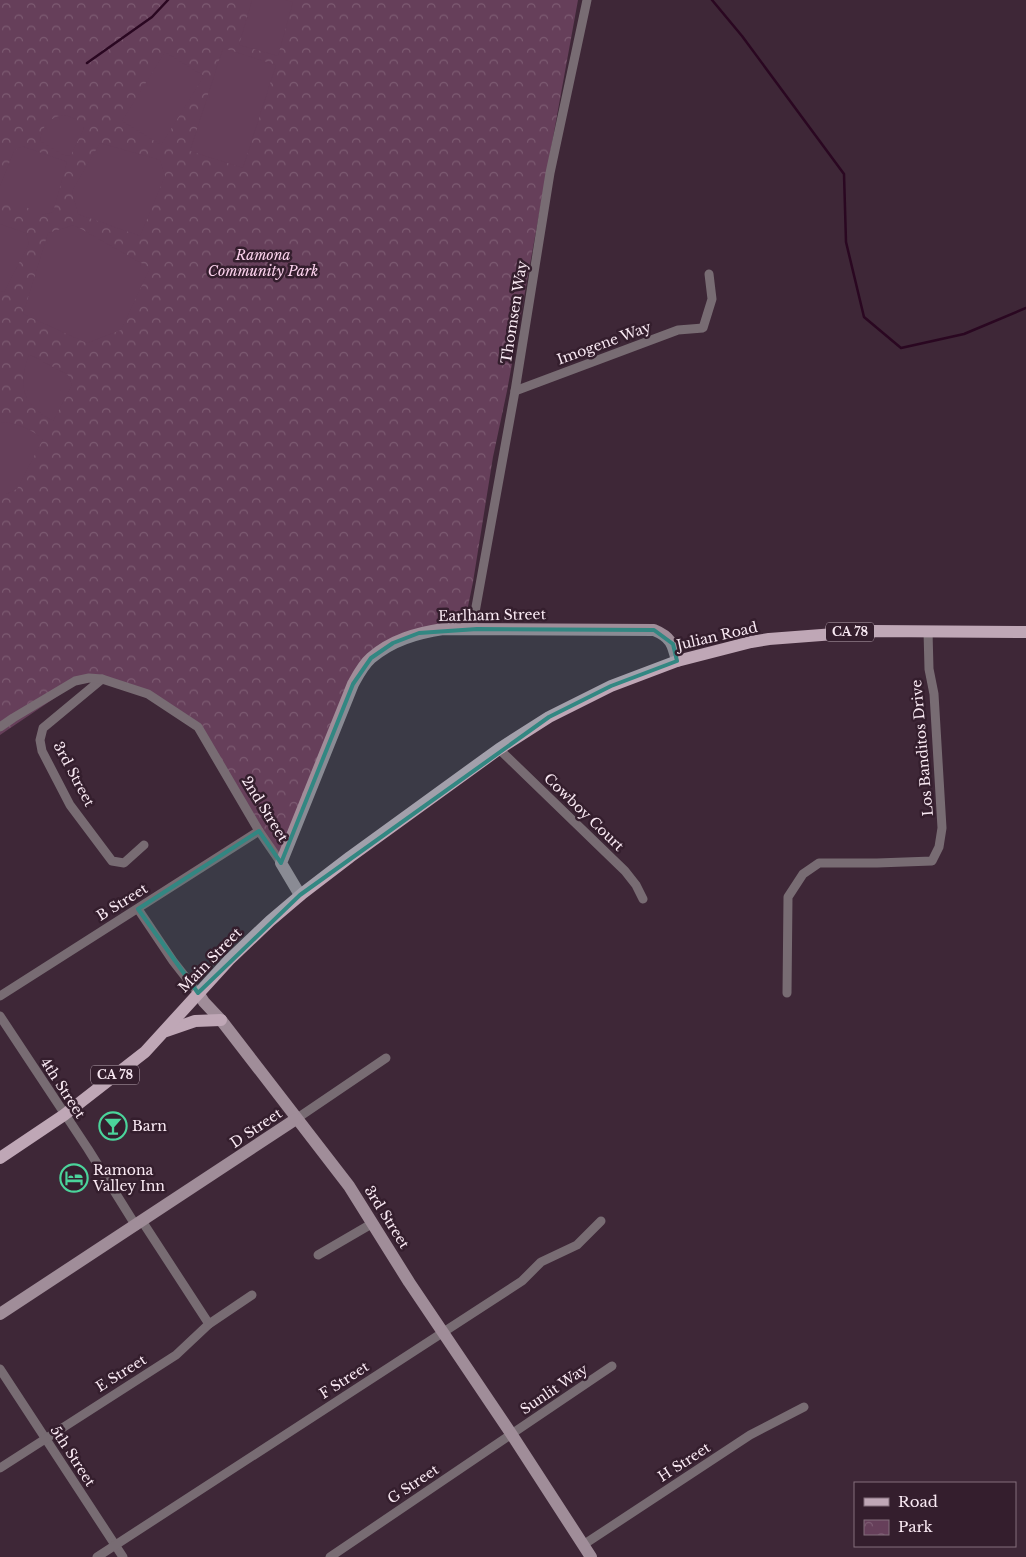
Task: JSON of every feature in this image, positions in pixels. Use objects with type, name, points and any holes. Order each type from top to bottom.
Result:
[{"type":"main road","name":"Julian Road","points":[[447,786],[499,749],[549,717],[611,686],[677,661],[769,639],[851,632],[1026,632]]},
{"type":"main road","name":"Main Street","points":[[0,1158],[64,1115],[145,1052],[241,948],[270,921],[300,895],[447,786]]},
{"type":"main road","points":[[163,1032],[195,1021],[221,1020]]},
{"type":"street","name":"Thomsen Way","points":[[472,629],[515,391],[550,173],[587,0]]},
{"type":"street","name":"Imogene Way","points":[[515,391],[678,330],[703,328],[712,299],[709,274]]},
{"type":"street","name":"Earlham Street","points":[[281,862],[353,684],[371,658],[394,643],[419,633],[443,629],[654,630],[663,634],[673,644],[677,661]]},
{"type":"street","name":"Los Banditos Drive","points":[[787,993],[788,897],[803,874],[819,863],[878,864],[932,861],[940,847],[942,828],[934,694],[929,669],[928,632]]},
{"type":"street","points":[[0,727],[75,681],[89,678],[102,679]]},
{"type":"street","name":"2nd Street","points":[[102,679],[148,694],[198,727],[259,831],[281,862],[300,895]]},
{"type":"street","name":"3rd Street","points":[[102,679],[44,728],[40,740],[42,751],[70,804],[112,861],[124,864],[144,845]]},
{"type":"street","name":"Cowboy Court","points":[[499,749],[625,871],[636,885],[643,899]]},
{"type":"street","name":"B Street","points":[[0,996],[259,831]]},
{"type":"street","name":"3rd Street","points":[[138,908],[173,961],[204,1002],[221,1020],[349,1186],[443,1332],[512,1434],[590,1557]]},
{"type":"street","name":"4th Street","points":[[0,1016],[64,1115],[209,1324]]},
{"type":"street","name":"D Street","points":[[0,1314],[386,1058]]},
{"type":"street","name":"F Street","points":[[97,1557],[522,1281],[541,1262],[578,1245],[601,1221]]},
{"type":"street","points":[[318,1255],[373,1223]]},
{"type":"street","name":"E Street","points":[[0,1468],[176,1355],[209,1324],[252,1295]]},
{"type":"street","name":"Sunlit Way","points":[[512,1434],[612,1366]]},
{"type":"street","name":"5th Street","points":[[0,1370],[123,1557]]},
{"type":"street","name":"H Street","points":[[583,1545],[750,1435],[804,1407]]},
{"type":"street","name":"G Street","points":[[330,1557],[512,1434]]},
{"type":"highlighted area","points":[[477,629],[654,630],[673,644],[677,661],[611,686],[549,717],[300,895],[198,993],[138,909],[259,831],[281,863],[353,684],[371,658],[393,643],[419,633]]},
{"type":"green space","name":"Ramona Community Park","points":[[0,0],[578,0],[507,391],[493,457],[466,616],[458,629],[429,631],[367,663],[284,868],[205,738],[172,708],[99,679],[74,685],[0,735]]},
{"type":"green space","points":[[252,0],[285,0],[293,2],[278,56],[239,45]]},
{"type":"green space","points":[[223,48],[276,65],[243,168],[190,151]]},
{"type":"green space","points":[[165,52],[204,76],[161,145],[122,121]]},
{"type":"green space","points":[[65,115],[76,119],[84,128],[71,155],[65,156],[40,141],[42,131],[47,123],[59,116]]},
{"type":"green space","points":[[100,143],[160,160],[165,176],[140,236],[78,214],[72,191]]},
{"type":"green space","points":[[22,146],[67,162],[53,212],[42,215],[0,194],[0,186],[14,151]]},
{"type":"green space","points":[[0,224],[26,233],[29,244],[4,292],[0,291]]},
{"type":"green space","points":[[74,225],[150,268],[121,330],[87,343],[23,314],[48,233]]},
{"type":"green space","points":[[29,354],[68,375],[72,385],[53,421],[34,408],[28,401],[25,393],[23,385]]},
{"type":"green space","points":[[0,422],[23,427],[43,439],[17,489],[6,494],[0,491]]},
{"type":"waterway","points":[[87,63],[152,17],[168,0]]},
{"type":"waterway","points":[[712,0],[742,36],[844,174],[846,242],[864,317],[901,348],[964,334],[1026,308]]},
{"type":"place","name":"Barn","points":[[113,1126]]},
{"type":"place","name":"Ramona Valley Inn","points":[[74,1178]]}]
